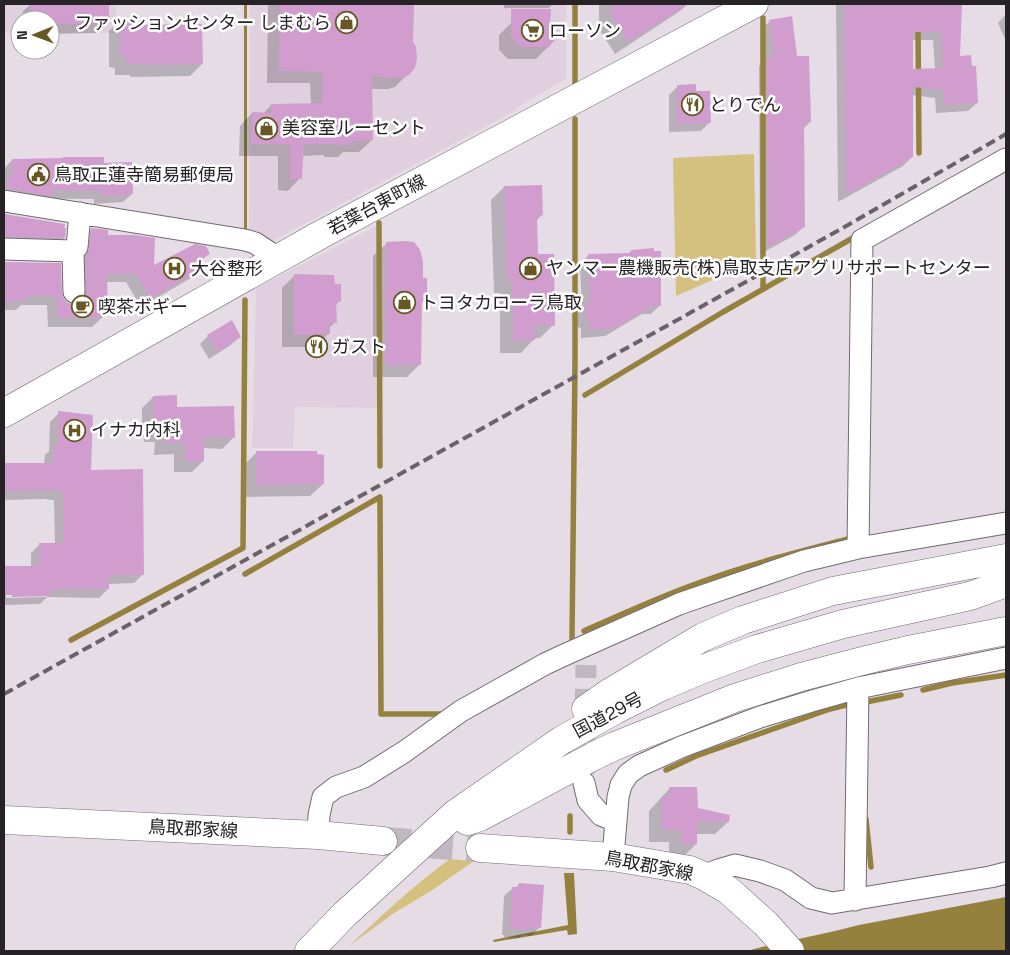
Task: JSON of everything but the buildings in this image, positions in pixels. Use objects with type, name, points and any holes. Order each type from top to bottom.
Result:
[{"type":"main road","name":"若葉台東町線","points":[[4,413],[328,230],[754,4]]},
{"type":"main road","points":[[447,821],[520,754],[609,693],[703,636],[743,620],[833,591],[1006,558]]},
{"type":"main road","name":"国道29号","points":[[309,951],[345,914],[447,821],[562,740],[623,706],[663,686],[757,649],[843,624],[970,596],[1006,583]]},
{"type":"main road","name":"国道29号","points":[[970,596],[1006,595]]},
{"type":"main road","points":[[447,821],[480,817],[608,749],[735,698],[801,677],[908,650],[1006,631]]},
{"type":"main road","name":"鳥取郡家線","points":[[4,820],[318,835],[383,841]]},
{"type":"main road","name":"鳥取郡家線","points":[[480,848],[613,857],[690,870],[728,890],[766,924],[790,951]]},
{"type":"street","points":[[858,548],[862,240],[1006,159]]},
{"type":"street","points":[[4,201],[245,240],[256,243],[278,258]]},
{"type":"street","points":[[74,292],[73,251],[77,247],[80,213]]},
{"type":"street","points":[[4,249],[73,251]]},
{"type":"street","points":[[318,835],[319,815],[323,797],[336,787],[364,777],[404,752],[461,711],[545,664],[586,655],[679,604],[804,561],[858,548],[1006,523]]},
{"type":"street","points":[[613,857],[618,797],[621,784],[628,774],[639,766],[681,747],[760,717],[858,688],[1006,658]]},
{"type":"street","points":[[855,900],[858,688]]},
{"type":"street","points":[[584,783],[588,800],[601,815],[616,821]]},
{"type":"street","points":[[704,876],[735,865],[785,880],[811,898],[832,903],[1006,873]]},
{"type":"shaded area","points":[[4,4],[116,4],[116,33],[60,33],[60,10],[10,10],[10,33],[4,33]]},
{"type":"shaded area","points":[[244,4],[247,4],[247,237],[244,237]]},
{"type":"shaded area","points":[[250,4],[566,4],[566,79],[513,112],[272,241],[249,237]]},
{"type":"shaded area","points":[[754,154],[756,261],[676,296],[673,158]]},
{"type":"shaded area","name":"ガスト","points":[[378,225],[377,408],[295,407],[293,448],[252,448],[256,288]]},
{"type":"shaded area","points":[[450,859],[474,861],[431,891],[394,913],[349,946],[411,890]]},
{"type":"shaded area","points":[[564,873],[574,873],[577,934],[568,935],[567,930],[494,942],[493,940],[568,925]]},
{"type":"shaded area","points":[[1006,897],[1006,951],[747,951],[859,925]]},
{"type":"waterway","points":[[575,4],[575,87]]},
{"type":"waterway","points":[[763,18],[763,289]]},
{"type":"waterway","points":[[918,26],[919,153]]},
{"type":"waterway","points":[[572,639],[575,119]]},
{"type":"waterway","points":[[379,223],[380,466]]},
{"type":"waterway","points":[[585,395],[723,312],[858,235]]},
{"type":"waterway","points":[[71,640],[243,548],[245,300]]},
{"type":"waterway","points":[[245,574],[380,497],[381,714],[443,714],[446,712]]},
{"type":"waterway","points":[[584,631],[686,587],[774,559],[848,539]]},
{"type":"waterway","points":[[923,690],[952,683],[1006,675]]},
{"type":"waterway","points":[[865,707],[866,702],[901,695]]},
{"type":"waterway","points":[[666,770],[696,756],[830,709],[850,704]]},
{"type":"waterway","points":[[570,816],[570,832]]},
{"type":"waterway","points":[[866,819],[871,867]]},
{"type":"tunnel","points":[[584,774],[586,665]]},
{"type":"tunnel","points":[[383,841],[480,848]]},
{"type":"railway","points":[[4,694],[841,229],[1006,134]]},
{"type":"place","name":"ファッションセンター しまむら","points":[[347,23]]},
{"type":"place","name":"ローソン","points":[[533,31]]},
{"type":"place","name":"とりでん","points":[[693,105]]},
{"type":"place","name":"美容室ルーセント","points":[[266,128]]},
{"type":"place","name":"鳥取正蓮寺簡易郵便局","points":[[38,175]]},
{"type":"place","name":"ヤンマー農機販売(株)鳥取支店アグリサポートセンター","points":[[530,268]]},
{"type":"place","name":"大谷整形","points":[[175,269]]},
{"type":"place","name":"トヨタカローラ鳥取","points":[[404,303]]},
{"type":"place","name":"喫茶ボギー","points":[[82,307]]},
{"type":"place","name":"ガスト","points":[[316,347]]},
{"type":"place","name":"イナカ内科","points":[[75,430]]}]
